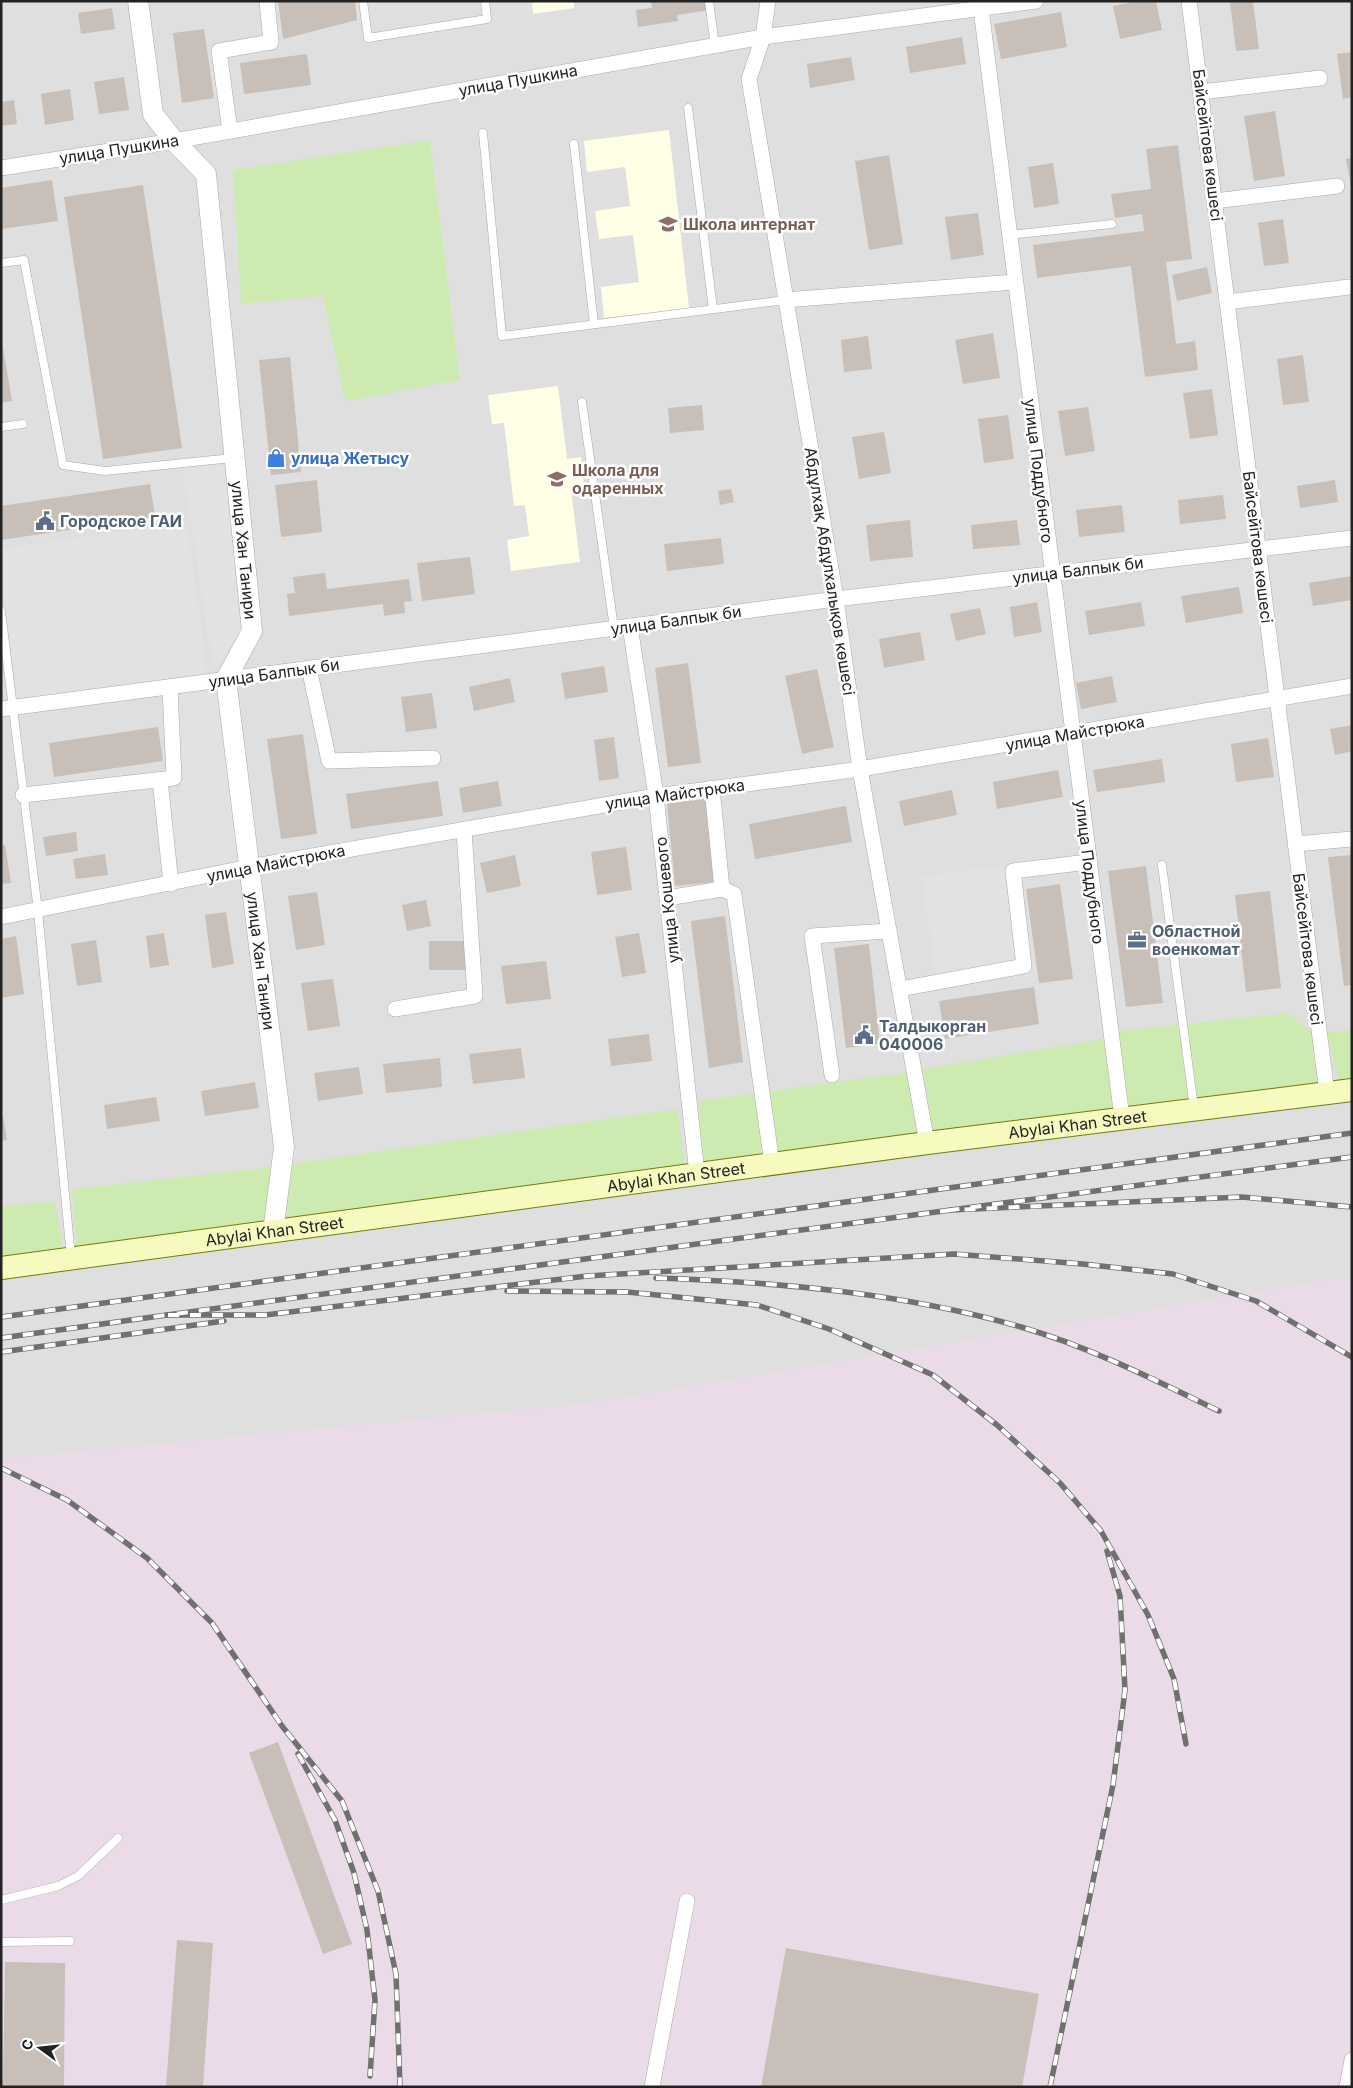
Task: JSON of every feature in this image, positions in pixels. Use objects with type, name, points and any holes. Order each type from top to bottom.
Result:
[{"type":"main road","name":"Abylai Khan Street","points":[[1,1268],[926,1143],[1352,1090]]},
{"type":"street","name":"улица Хан Танири","points":[[138,1],[153,114],[174,141],[206,174],[252,630],[226,679],[284,1147],[273,1232]]},
{"type":"street","points":[[230,131],[219,50],[271,42],[266,1]]},
{"type":"street","name":"Абдұлхақ Абдұлхалықов көшесі","points":[[768,1],[763,37],[749,79],[836,599],[860,769],[926,1143]]},
{"type":"street","name":"улица Пушкина","points":[[1,168],[174,141],[763,37],[980,6],[1036,1]]},
{"type":"street","name":"Байсейітова көшесі","points":[[1190,1],[1327,1093]]},
{"type":"street","name":"улица Поддубного","points":[[980,6],[1122,1118]]},
{"type":"street","points":[[1201,92],[1320,78]]},
{"type":"street","points":[[1215,201],[1337,186]]},
{"type":"street","points":[[786,300],[1015,282]]},
{"type":"street","points":[[1227,302],[1349,287]]},
{"type":"street","name":"улица Балпык би","points":[[6,709],[836,599],[1352,538]]},
{"type":"street","name":"улица Кошевого","points":[[630,626],[656,796],[697,1174]]},
{"type":"street","points":[[309,668],[330,761],[434,758]]},
{"type":"street","name":"улица Майстрюка","points":[[1,917],[249,867],[656,796],[860,769],[1352,686]]},
{"type":"street","points":[[23,795],[174,778],[170,687]]},
{"type":"street","points":[[160,780],[171,884]]},
{"type":"street","points":[[712,788],[722,889]]},
{"type":"street","points":[[395,1009],[475,996],[464,830]]},
{"type":"street","points":[[1295,844],[1352,839]]},
{"type":"street","points":[[900,989],[1024,966],[1013,871],[1088,862]]},
{"type":"street","points":[[667,898],[722,889],[734,894],[772,1164]]},
{"type":"street","points":[[832,1075],[812,936],[889,931]]},
{"type":"street","points":[[652,2087],[687,1901]]},
{"type":"street","points":[[1347,2087],[1352,2060]]},
{"type":"lane","points":[[363,1],[368,38],[487,19],[485,1]]},
{"type":"lane","points":[[709,1],[715,46]]},
{"type":"lane","points":[[688,108],[713,309]]},
{"type":"lane","points":[[483,133],[502,336],[786,300]]},
{"type":"lane","points":[[574,144],[594,324]]},
{"type":"lane","points":[[1009,235],[1112,224]]},
{"type":"lane","points":[[1,263],[24,260],[63,465],[105,471],[234,458]]},
{"type":"lane","points":[[582,402],[614,628]]},
{"type":"lane","points":[[1,427],[23,424]]},
{"type":"lane","points":[[1,611],[6,709],[23,795],[38,911],[72,1259]]},
{"type":"lane","points":[[1162,865],[1194,1110]]},
{"type":"lane","points":[[1,1900],[58,1886],[78,1876],[118,1838]]},
{"type":"lane","points":[[1,1942],[70,1941]]},
{"type":"shaded area","points":[[1,1],[1352,1],[1352,2087],[1,2087]]},
{"type":"shaded area","points":[[532,1],[574,1],[574,8],[533,14]]},
{"type":"shaded area","points":[[669,130],[689,308],[604,318],[601,287],[639,282],[633,235],[599,239],[595,211],[630,206],[625,167],[587,172],[584,141]]},
{"type":"shaded area","points":[[558,386],[567,459],[581,457],[584,488],[571,490],[580,562],[511,571],[507,540],[529,536],[525,505],[514,506],[504,423],[492,424],[488,395]]},
{"type":"shaded area","points":[[229,465],[242,632],[214,669],[182,467]]},
{"type":"shaded area","points":[[187,522],[207,673],[17,703],[1,580],[1,549]]},
{"type":"shaded area","points":[[220,685],[243,861],[181,882],[169,794],[181,792],[177,692]]},
{"type":"shaded area","points":[[1004,866],[1017,962],[936,976],[922,876]]},
{"type":"shaded area","points":[[1352,1276],[1352,2087],[1,2087],[1,1459],[592,1403]]},
{"type":"green space","points":[[430,140],[460,380],[345,401],[323,296],[241,304],[233,170]]},
{"type":"green space","points":[[1288,1013],[1312,1033],[1319,1087],[1127,1113],[1110,1032]]},
{"type":"green space","points":[[1352,1030],[1352,1081],[1339,1082],[1327,1032]]},
{"type":"green space","points":[[1103,1039],[1115,1113],[934,1137],[923,1069]]},
{"type":"green space","points":[[909,1072],[916,1137],[701,1166],[699,1101]]},
{"type":"green space","points":[[677,1109],[685,1165],[285,1221],[291,1164]]},
{"type":"green space","points":[[274,1167],[265,1227],[77,1253],[72,1189]]},
{"type":"green space","points":[[55,1201],[64,1255],[1,1264],[1,1206]]},
{"type":"building","points":[[278,1],[355,1],[357,20],[283,39]]},
{"type":"building","points":[[651,1],[709,1],[710,10],[677,15],[678,21],[638,27],[636,10],[652,8]]},
{"type":"building","points":[[1138,1],[1156,1],[1162,30],[1120,39],[1113,6]]},
{"type":"building","points":[[1230,1],[1253,1],[1259,49],[1236,51]]},
{"type":"building","points":[[112,8],[115,29],[81,34],[78,13]]},
{"type":"building","points":[[1061,12],[1067,47],[1001,59],[994,24]]},
{"type":"building","points":[[204,29],[214,98],[182,103],[173,33]]},
{"type":"building","points":[[962,37],[966,64],[910,73],[906,47]]},
{"type":"building","points":[[1352,52],[1352,97],[1343,99],[1337,54]]},
{"type":"building","points":[[307,54],[311,85],[244,94],[240,63]]},
{"type":"building","points":[[851,57],[855,80],[810,88],[807,64]]},
{"type":"building","points":[[124,77],[129,110],[99,114],[94,82]]},
{"type":"building","points":[[70,89],[74,120],[45,125],[41,94]]},
{"type":"building","points":[[14,100],[17,124],[1,126],[1,102]]},
{"type":"building","points":[[1275,111],[1285,176],[1254,181],[1244,116]]},
{"type":"building","points":[[1178,145],[1192,259],[1166,262],[1176,344],[1195,341],[1198,370],[1145,377],[1131,266],[1037,278],[1033,245],[1144,231],[1142,214],[1115,218],[1111,194],[1151,189],[1146,149]]},
{"type":"building","points":[[889,155],[903,244],[869,250],[855,161]]},
{"type":"building","points":[[1352,158],[1352,185],[1351,185],[1346,159]]},
{"type":"building","points":[[1053,163],[1059,204],[1034,208],[1028,167]]},
{"type":"building","points":[[52,180],[58,221],[1,229],[1,188]]},
{"type":"building","points":[[143,185],[182,448],[103,459],[64,197]]},
{"type":"building","points":[[978,213],[984,255],[951,260],[945,217]]},
{"type":"building","points":[[1283,219],[1289,263],[1264,266],[1258,223]]},
{"type":"building","points":[[1207,267],[1212,293],[1177,301],[1172,275]]},
{"type":"building","points":[[993,333],[1000,378],[963,384],[955,340]]},
{"type":"building","points":[[868,336],[872,369],[844,372],[841,340]]},
{"type":"building","points":[[1,337],[12,401],[1,403]]},
{"type":"building","points":[[1303,355],[1309,402],[1283,405],[1277,359]]},
{"type":"building","points":[[290,357],[301,472],[271,475],[259,360]]},
{"type":"building","points":[[1212,389],[1218,435],[1190,439],[1183,393]]},
{"type":"building","points":[[702,405],[704,430],[670,433],[668,408]]},
{"type":"building","points":[[1088,407],[1095,451],[1065,456],[1058,411]]},
{"type":"building","points":[[1008,415],[1014,459],[984,463],[978,419]]},
{"type":"building","points":[[884,432],[891,473],[859,479],[852,437]]},
{"type":"building","points":[[317,480],[322,532],[281,537],[275,485]]},
{"type":"building","points":[[1335,480],[1338,502],[1300,508],[1297,486]]},
{"type":"building","points":[[150,484],[155,517],[1,540],[1,506]]},
{"type":"building","points":[[731,489],[734,502],[720,505],[718,491]]},
{"type":"building","points":[[1223,495],[1226,519],[1180,524],[1178,500]]},
{"type":"building","points":[[1122,505],[1125,532],[1079,537],[1076,510]]},
{"type":"building","points":[[910,520],[913,557],[870,561],[866,525]]},
{"type":"building","points":[[1017,520],[1020,545],[973,549],[971,525]]},
{"type":"building","points":[[721,538],[724,564],[667,571],[664,544]]},
{"type":"building","points":[[470,557],[475,594],[422,601],[417,563]]},
{"type":"building","points":[[325,573],[327,589],[409,579],[412,601],[404,602],[405,613],[384,616],[383,604],[289,616],[287,594],[295,593],[293,577]]},
{"type":"building","points":[[1352,576],[1352,600],[1313,606],[1309,583]]},
{"type":"building","points":[[1239,587],[1243,613],[1186,623],[1181,596]]},
{"type":"building","points":[[1037,602],[1042,632],[1014,637],[1010,607]]},
{"type":"building","points":[[1141,602],[1145,626],[1089,635],[1085,611]]},
{"type":"building","points":[[980,608],[986,634],[956,641],[950,614]]},
{"type":"building","points":[[920,632],[925,660],[884,668],[879,639]]},
{"type":"building","points":[[688,663],[701,763],[668,767],[655,668]]},
{"type":"building","points":[[604,666],[608,692],[565,699],[561,673]]},
{"type":"building","points":[[817,669],[834,747],[802,754],[785,676]]},
{"type":"building","points":[[1112,676],[1117,702],[1081,709],[1076,683]]},
{"type":"building","points":[[510,678],[515,702],[474,711],[469,687]]},
{"type":"building","points":[[432,693],[437,728],[406,732],[401,697]]},
{"type":"building","points":[[1352,725],[1352,751],[1335,755],[1330,729]]},
{"type":"building","points":[[158,727],[163,761],[54,777],[49,743]]},
{"type":"building","points":[[303,734],[317,834],[281,839],[267,739]]},
{"type":"building","points":[[614,737],[619,778],[599,781],[594,740]]},
{"type":"building","points":[[1268,738],[1274,777],[1236,782],[1231,744]]},
{"type":"building","points":[[1162,759],[1165,782],[1097,792],[1093,770]]},
{"type":"building","points":[[1058,770],[1063,797],[997,809],[993,782]]},
{"type":"building","points":[[438,781],[443,816],[351,829],[346,794]]},
{"type":"building","points":[[498,781],[502,806],[463,813],[459,788]]},
{"type":"building","points":[[952,790],[957,815],[904,826],[899,801]]},
{"type":"building","points":[[707,799],[715,882],[675,886],[667,803]]},
{"type":"building","points":[[846,806],[852,842],[755,859],[749,824]]},
{"type":"building","points":[[76,832],[78,851],[46,856],[43,837]]},
{"type":"building","points":[[5,845],[11,883],[1,884],[1,846]]},
{"type":"building","points":[[626,847],[632,890],[597,895],[591,852]]},
{"type":"building","points":[[105,854],[108,875],[76,879],[73,859]]},
{"type":"building","points":[[515,855],[521,886],[487,893],[480,863]]},
{"type":"building","points":[[1352,855],[1352,985],[1344,986],[1328,857]]},
{"type":"building","points":[[1146,866],[1163,1003],[1126,1007],[1108,871]]},
{"type":"building","points":[[1060,884],[1073,979],[1039,983],[1026,889]]},
{"type":"building","points":[[1270,891],[1281,988],[1246,992],[1235,895]]},
{"type":"building","points":[[317,892],[325,945],[296,950],[288,896]]},
{"type":"building","points":[[426,900],[431,926],[407,931],[402,905]]},
{"type":"building","points":[[226,912],[234,964],[212,968],[205,915]]},
{"type":"building","points":[[725,916],[743,1062],[709,1068],[691,921]]},
{"type":"building","points":[[164,933],[169,965],[150,968],[146,936]]},
{"type":"building","points":[[639,933],[646,973],[622,977],[615,937]]},
{"type":"building","points":[[16,936],[24,994],[1,998],[1,939]]},
{"type":"building","points":[[96,940],[102,982],[77,986],[71,944]]},
{"type":"building","points":[[429,941],[467,941],[467,970],[429,970]]},
{"type":"building","points":[[869,944],[880,1044],[846,1048],[834,948]]},
{"type":"building","points":[[546,961],[551,999],[506,1004],[501,966]]},
{"type":"building","points":[[333,979],[340,1026],[308,1031],[301,983]]},
{"type":"building","points":[[1034,987],[1039,1024],[945,1039],[939,1001]]},
{"type":"building","points":[[649,1034],[652,1061],[611,1066],[608,1039]]},
{"type":"building","points":[[521,1048],[525,1078],[473,1084],[469,1054]]},
{"type":"building","points":[[440,1058],[442,1087],[386,1093],[383,1064]]},
{"type":"building","points":[[359,1067],[363,1094],[318,1101],[314,1073]]},
{"type":"building","points":[[255,1082],[259,1108],[205,1116],[201,1091]]},
{"type":"building","points":[[156,1097],[160,1121],[107,1129],[104,1105]]},
{"type":"building","points":[[1,1116],[3,1116],[7,1140],[1,1141]]},
{"type":"building","points":[[278,1742],[352,1944],[323,1954],[249,1753]]},
{"type":"building","points":[[177,1940],[213,1943],[203,2087],[166,2087]]},
{"type":"building","points":[[786,1948],[1039,1994],[1022,2087],[761,2087]]},
{"type":"building","points":[[5,1962],[65,1963],[64,2087],[3,2087]]},
{"type":"railway","points":[[1,1317],[1352,1133]]},
{"type":"railway","points":[[1352,1157],[951,1210],[1242,1197],[1352,1207]]},
{"type":"railway","points":[[951,1210],[167,1315],[265,1315],[587,1276],[954,1254],[1083,1264],[1173,1274],[1256,1301],[1352,1357]]},
{"type":"railway","points":[[656,1278],[794,1286],[840,1291],[976,1315],[1021,1327],[1072,1344],[1122,1365],[1219,1411]]},
{"type":"railway","points":[[507,1291],[627,1292],[757,1305],[829,1329],[933,1375],[997,1425],[1060,1483],[1101,1531],[1148,1615],[1174,1679],[1186,1744]]},
{"type":"railway","points":[[1,1338],[167,1315]]},
{"type":"railway","points":[[1,1352],[224,1321]]},
{"type":"railway","points":[[1,1468],[67,1500],[147,1558],[212,1623],[282,1726],[342,1801],[378,1891],[396,1974],[400,2087]]},
{"type":"railway","points":[[1050,2087],[1113,1785],[1125,1690],[1120,1596],[1107,1551]]},
{"type":"railway","points":[[298,1754],[335,1820],[354,1873],[367,1930],[375,2000],[370,2076]]},
{"type":"place","name":"Школа интернат","points":[[668,224]]},
{"type":"place","name":"улица Жетысу","points":[[276,458]]},
{"type":"place","name":"Школа для одаренных","points":[[557,479]]},
{"type":"place","name":"Городское ГАИ","points":[[45,521]]},
{"type":"place","name":"Областной военкомат","points":[[1137,940]]},
{"type":"place","name":"Талдыкорган 040006","points":[[864,1035]]}]
